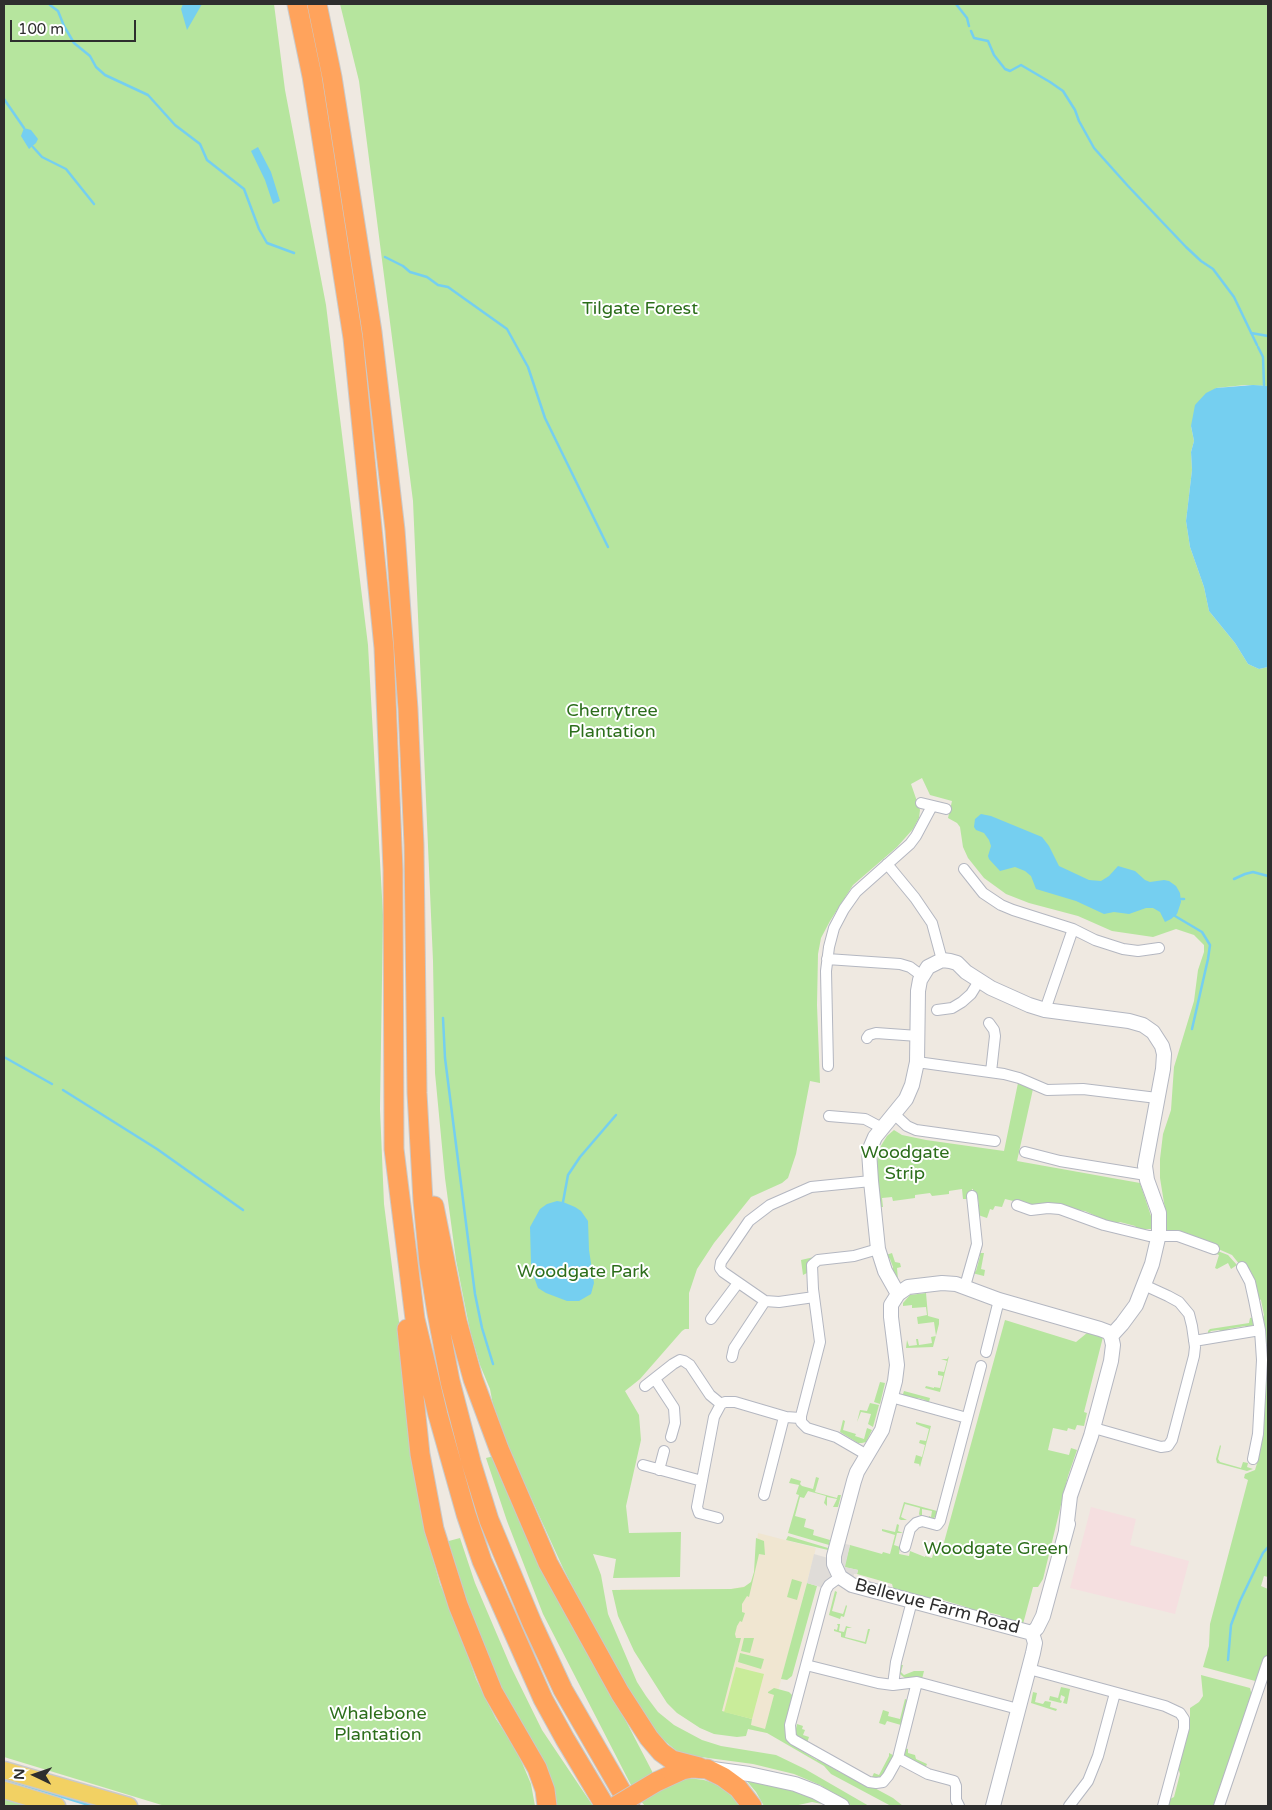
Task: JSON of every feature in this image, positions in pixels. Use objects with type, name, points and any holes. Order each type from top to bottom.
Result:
[{"type":"highway","points":[[297,4],[312,76],[353,338],[384,648],[393,870],[395,1163],[413,1399],[423,1476],[432,1521],[458,1605],[493,1692],[538,1768],[545,1790],[546,1806]]},
{"type":"highway","points":[[317,4],[333,87],[372,332],[395,530],[408,709],[414,836],[417,1093],[423,1201],[429,1262],[450,1381],[471,1462],[489,1520],[543,1650],[575,1713],[630,1806]]},
{"type":"highway","points":[[417,1093],[435,1211],[457,1321],[473,1379],[499,1449],[548,1563],[620,1693],[649,1738],[661,1752],[676,1762],[713,1771],[727,1780],[745,1795],[752,1806]]},
{"type":"highway","points":[[395,1163],[412,1296],[420,1341],[438,1415],[466,1514],[482,1561],[530,1672],[564,1739],[605,1806]]},
{"type":"highway","points":[[616,1806],[677,1771],[701,1768]]},
{"type":"main road","points":[[4,1770],[129,1806]]},
{"type":"main road","points":[[4,1790],[57,1806]]},
{"type":"street","points":[[921,803],[946,809]]},
{"type":"street","points":[[828,1066],[827,959],[831,937],[844,908],[862,886],[916,836],[932,806]]},
{"type":"street","points":[[887,864],[916,898],[932,923],[942,960]]},
{"type":"street","points":[[964,869],[983,893],[992,900],[1013,910],[1073,929],[1090,938],[1123,949],[1138,951],[1160,948]]},
{"type":"street","points":[[1042,1009],[1073,929]]},
{"type":"street","points":[[827,959],[900,964],[910,967],[922,976]]},
{"type":"street","points":[[1032,1634],[1043,1616],[1066,1530],[1070,1496],[1094,1428],[1113,1352],[1113,1345],[1108,1332],[999,1300],[965,1286],[950,1283],[914,1286],[904,1289],[898,1294],[885,1271],[878,1249],[871,1181],[870,1147],[875,1137],[909,1093],[917,1062],[918,991],[922,976],[928,967],[942,960],[957,963],[979,981],[1015,1000],[1042,1009],[1134,1022],[1150,1029],[1158,1038],[1164,1054],[1163,1069],[1147,1154],[1146,1175],[1158,1213],[1158,1237],[1154,1259],[1130,1315],[1111,1336]]},
{"type":"street","points":[[937,1010],[952,1008],[962,1002],[971,994],[979,981]]},
{"type":"street","points":[[989,1023],[994,1030],[995,1036],[991,1072]]},
{"type":"street","points":[[867,1038],[869,1035],[876,1033],[918,1036]]},
{"type":"street","points":[[917,1062],[991,1072],[1019,1078],[1046,1090],[1082,1089],[1157,1098]]},
{"type":"street","points":[[894,1114],[907,1126],[916,1130],[995,1141]]},
{"type":"street","points":[[828,1116],[865,1119],[882,1128]]},
{"type":"street","points":[[1025,1152],[1060,1161],[1146,1175]]},
{"type":"street","points":[[814,1297],[779,1302],[765,1301],[722,1270],[720,1264],[744,1227],[762,1210],[796,1192],[811,1187],[871,1181]]},
{"type":"street","points":[[965,1286],[977,1244],[972,1196]]},
{"type":"street","points":[[1016,1206],[1031,1210],[1060,1209],[1104,1225],[1158,1237],[1178,1236],[1214,1248]]},
{"type":"street","points":[[867,1455],[836,1437],[807,1428],[802,1424],[800,1418],[820,1342],[812,1265],[821,1260],[854,1256],[878,1249]]},
{"type":"street","points":[[1242,1267],[1252,1291],[1260,1330],[1262,1360],[1258,1434],[1253,1459]]},
{"type":"street","points":[[712,1319],[738,1283]]},
{"type":"street","points":[[1094,1428],[1161,1447],[1168,1446],[1172,1440],[1194,1356],[1194,1340],[1186,1310],[1174,1299],[1144,1285]]},
{"type":"street","name":"Bellevue Farm Road","points":[[898,1294],[894,1299],[891,1310],[897,1365],[891,1397],[882,1430],[857,1472],[854,1481],[834,1556],[835,1569],[840,1577],[852,1585],[1032,1634],[1035,1643],[995,1803]]},
{"type":"street","points":[[986,1352],[999,1300]]},
{"type":"street","points":[[732,1356],[734,1348],[765,1301]]},
{"type":"street","points":[[1194,1340],[1260,1330]]},
{"type":"street","points":[[645,1386],[680,1360],[687,1362],[710,1395],[721,1404]]},
{"type":"street","points":[[906,1546],[910,1529],[916,1523],[922,1522],[937,1525],[939,1523],[982,1366]]},
{"type":"street","points":[[655,1379],[674,1408],[675,1423],[671,1437]]},
{"type":"street","points":[[891,1397],[967,1418]]},
{"type":"street","points":[[718,1518],[700,1513],[697,1502],[714,1417],[721,1404],[735,1402],[784,1417],[800,1418]]},
{"type":"street","points":[[764,1495],[784,1417]]},
{"type":"street","points":[[659,1470],[664,1451]]},
{"type":"street","points":[[643,1465],[702,1482]]},
{"type":"street","points":[[840,1577],[829,1585],[826,1590],[790,1725],[790,1732],[794,1740],[873,1783],[886,1780],[898,1758],[917,1682]]},
{"type":"street","points":[[893,1685],[896,1662],[912,1602]]},
{"type":"street","points":[[1219,1806],[1268,1661]]},
{"type":"street","points":[[806,1665],[878,1684],[893,1685],[917,1682],[1018,1709]]},
{"type":"street","points":[[1029,1669],[1164,1706],[1177,1710],[1183,1716],[1184,1728],[1163,1806]]},
{"type":"street","points":[[1069,1806],[1087,1785],[1098,1756],[1115,1692]]},
{"type":"street","points":[[898,1758],[928,1774],[954,1781],[956,1800],[959,1806]]},
{"type":"street","points":[[701,1768],[750,1774],[784,1781],[808,1788],[842,1806]]},
{"type":"shaded area","points":[[1091,1507],[1136,1519],[1130,1545],[1189,1561],[1175,1614],[1070,1588]]},
{"type":"shaded area","points":[[758,1533],[816,1548],[767,1733],[720,1723],[620,1589],[731,1589],[746,1586],[751,1582],[754,1572]]},
{"type":"shaded area","points":[[841,1543],[850,1545],[845,1567],[858,1570],[857,1574],[854,1574],[853,1581],[839,1567]]},
{"type":"shaded area","points":[[814,1554],[828,1558],[832,1577],[824,1588],[807,1583]]},
{"type":"green space","name":"Whalebone Plantation","points":[[4,4],[274,4],[285,90],[326,305],[368,645],[383,915],[380,1109],[384,1204],[426,1533],[440,1584],[457,1623],[476,1679],[496,1719],[514,1746],[523,1765],[531,1784],[535,1806],[165,1806],[4,1757]]},
{"type":"green space","name":"Tilgate Forest","points":[[340,4],[1268,4],[1268,386],[1245,385],[1216,388],[1191,426],[1194,441],[1191,452],[1192,470],[1186,521],[1190,547],[1204,587],[1209,611],[1235,643],[1248,664],[1259,669],[1268,667],[1268,1577],[1264,1576],[1261,1586],[1268,1589],[1268,1654],[1259,1682],[1203,1667],[1209,1646],[1210,1624],[1248,1480],[1244,1478],[1245,1474],[1255,1470],[1258,1460],[1262,1320],[1264,1315],[1261,1300],[1257,1298],[1240,1265],[1232,1255],[1216,1248],[1216,1244],[1180,1232],[1165,1233],[1165,1209],[1160,1178],[1163,1134],[1171,1110],[1174,1067],[1194,1001],[1198,970],[1204,952],[1204,945],[1194,935],[1176,929],[1153,937],[1112,931],[1078,916],[1029,903],[1006,894],[984,878],[968,858],[963,847],[960,827],[948,818],[952,801],[930,795],[922,778],[911,784],[920,810],[919,818],[913,829],[897,847],[853,885],[821,938],[818,954],[817,1005],[820,1083],[810,1081],[796,1154],[788,1178],[782,1183],[751,1197],[714,1243],[697,1269],[689,1293],[689,1329],[682,1331],[640,1379],[625,1391],[639,1415],[641,1440],[626,1506],[629,1533],[681,1532],[680,1577],[613,1578],[616,1559],[593,1554],[601,1575],[608,1614],[637,1682],[658,1712],[674,1725],[702,1740],[721,1746],[776,1755],[805,1769],[869,1806],[852,1806],[820,1785],[794,1774],[753,1764],[686,1755],[678,1752],[661,1738],[649,1723],[599,1639],[563,1568],[496,1421],[490,1389],[480,1365],[470,1331],[456,1260],[445,1178],[435,1073],[433,961],[413,501],[359,81]]},
{"type":"green space","name":"Woodgate Strip","points":[[1018,1083],[1033,1089],[1017,1161],[1140,1183],[1152,1219],[1151,1229],[1142,1229],[1142,1231],[1138,1230],[1135,1226],[1120,1222],[1115,1224],[1101,1220],[1085,1211],[1034,1206],[1005,1199],[1002,1207],[995,1206],[993,1210],[990,1209],[987,1218],[978,1215],[976,1209],[979,1206],[978,1199],[973,1194],[973,1189],[967,1199],[963,1199],[962,1189],[949,1191],[949,1194],[932,1196],[930,1193],[915,1195],[915,1198],[893,1201],[892,1197],[882,1198],[883,1207],[880,1207],[877,1162],[879,1149],[887,1136],[894,1130],[902,1135],[926,1140],[1004,1151]]},
{"type":"green space","points":[[1215,1250],[1228,1255],[1237,1265],[1231,1269],[1228,1263],[1217,1269],[1215,1268],[1219,1255],[1214,1253]]},
{"type":"green space","points":[[892,1253],[895,1262],[900,1263],[901,1267],[897,1268],[898,1280],[892,1271],[893,1267],[890,1259],[886,1255]]},
{"type":"green space","points":[[978,1253],[984,1253],[981,1269],[985,1270],[984,1276],[972,1273],[976,1271],[980,1256]]},
{"type":"green space","points":[[814,1257],[809,1272],[803,1275],[801,1260]]},
{"type":"green space","points":[[926,1293],[928,1316],[939,1319],[936,1336],[934,1322],[918,1324],[917,1317],[927,1315],[926,1307],[912,1308],[912,1305],[903,1306],[903,1303],[910,1295]]},
{"type":"green space","points":[[1255,1317],[1255,1323],[1252,1327],[1247,1328],[1245,1326],[1228,1329],[1226,1332],[1219,1330],[1211,1331],[1208,1334],[1210,1329],[1249,1323],[1250,1318]]},
{"type":"green space","name":"Woodgate Green","points":[[1005,1320],[1076,1342],[1087,1333],[1103,1337],[1084,1412],[1087,1413],[1084,1426],[1077,1425],[1075,1430],[1068,1428],[1067,1431],[1053,1428],[1048,1450],[1069,1455],[1071,1448],[1077,1450],[1068,1476],[1043,1579],[1038,1587],[1033,1587],[1023,1624],[1003,1619],[1000,1615],[978,1610],[969,1612],[966,1607],[943,1600],[939,1602],[894,1591],[892,1584],[857,1574],[858,1570],[844,1567],[850,1545],[882,1554],[883,1552],[890,1554],[895,1535],[882,1531],[882,1529],[895,1532],[897,1524],[899,1525],[898,1531],[903,1533],[897,1533],[894,1545],[900,1547],[899,1554],[909,1556],[910,1551],[932,1558],[936,1544],[943,1546]]},
{"type":"green space","points":[[936,1336],[933,1347],[906,1348],[907,1340],[909,1346],[917,1345],[916,1339],[918,1339],[919,1345],[932,1343],[931,1337]]},
{"type":"green space","points":[[949,1356],[940,1392],[925,1388],[926,1386],[940,1388],[943,1376],[938,1375],[938,1371],[944,1372],[947,1361],[941,1359],[947,1359]]},
{"type":"green space","points":[[880,1382],[885,1383],[880,1404],[874,1402]]},
{"type":"green space","points":[[904,1391],[930,1398],[929,1402],[928,1404],[925,1400],[918,1398],[914,1400],[902,1397]]},
{"type":"green space","points":[[870,1403],[879,1405],[873,1427],[868,1424],[871,1414],[861,1412],[857,1422],[860,1410],[867,1411]]},
{"type":"green space","points":[[843,1420],[845,1421],[843,1430],[856,1434],[855,1436],[864,1439],[867,1428],[872,1430],[866,1442],[858,1443],[840,1432]]},
{"type":"green space","points":[[916,1422],[931,1426],[920,1467],[919,1464],[914,1463],[916,1455],[922,1457],[925,1445],[919,1443],[920,1440],[926,1441],[929,1429],[916,1424]]},
{"type":"green space","points":[[1220,1445],[1218,1459],[1220,1462],[1241,1468],[1243,1462],[1248,1463],[1247,1467],[1253,1469],[1247,1471],[1217,1463],[1216,1459]]},
{"type":"green space","points":[[494,1456],[602,1675],[654,1775],[632,1787],[543,1614],[507,1521],[486,1458]]},
{"type":"green space","points":[[816,1477],[819,1478],[815,1492],[837,1498],[838,1495],[841,1495],[838,1507],[833,1507],[837,1499],[827,1497],[827,1506],[824,1503],[826,1496],[808,1491],[804,1498],[800,1497],[795,1516],[806,1519],[804,1527],[814,1530],[813,1535],[830,1540],[829,1545],[788,1533],[799,1495],[796,1494],[799,1485],[789,1483],[791,1478],[801,1481],[800,1484],[802,1486],[813,1489]]},
{"type":"green space","points":[[904,1502],[937,1511],[937,1514],[932,1521],[928,1520],[929,1516],[931,1517],[932,1511],[922,1509],[922,1519],[919,1514],[920,1508],[905,1504],[901,1517],[907,1520],[901,1520],[899,1519]]},
{"type":"green space","points":[[788,1536],[828,1548],[828,1550],[786,1540]]},
{"type":"green space","points":[[460,1538],[475,1583],[510,1665],[542,1730],[593,1806],[551,1806],[496,1683],[445,1542]]},
{"type":"green space","points":[[756,1538],[764,1541],[765,1555],[759,1554],[749,1597],[747,1596],[742,1604],[742,1612],[745,1613],[742,1622],[740,1621],[737,1626],[735,1634],[736,1638],[741,1638],[722,1711],[752,1719],[751,1725],[765,1729],[774,1695],[768,1692],[774,1688],[789,1692],[793,1696],[786,1727],[786,1736],[803,1749],[804,1752],[817,1760],[821,1759],[841,1773],[845,1772],[893,1798],[903,1806],[891,1806],[831,1774],[824,1766],[767,1733],[748,1729],[746,1736],[737,1737],[714,1734],[700,1728],[677,1713],[667,1703],[634,1651],[618,1616],[612,1590],[731,1589],[744,1587],[751,1582],[754,1572]]},
{"type":"green space","points":[[792,1579],[802,1582],[797,1600],[787,1597]]},
{"type":"green space","points":[[807,1583],[817,1586],[792,1676],[787,1680],[781,1679]]},
{"type":"green space","points":[[835,1591],[837,1592],[832,1611],[843,1614],[847,1606],[844,1617],[841,1616],[840,1619],[829,1615]]},
{"type":"green space","points":[[837,1624],[840,1624],[839,1631],[844,1632],[846,1626],[852,1628],[847,1628],[845,1637],[865,1642],[868,1629],[870,1629],[866,1644],[841,1637],[841,1633],[834,1631],[834,1629],[837,1630]]},
{"type":"green space","points":[[744,1638],[754,1638],[750,1653],[741,1651]]},
{"type":"green space","points":[[740,1653],[764,1659],[761,1669],[738,1662]]},
{"type":"green space","points":[[900,1665],[903,1665],[901,1672],[904,1675],[914,1671],[924,1671],[922,1679],[905,1678],[899,1673]]},
{"type":"green space","points":[[736,1667],[764,1674],[752,1719],[724,1712]]},
{"type":"green space","points":[[1201,1675],[1250,1688],[1252,1696],[1213,1806],[1168,1806],[1170,1799],[1174,1797],[1180,1774],[1178,1767],[1190,1723],[1190,1708],[1199,1702],[1203,1696]]},
{"type":"green space","points":[[1061,1687],[1070,1689],[1067,1704],[1063,1703],[1065,1697],[1061,1695],[1061,1703],[1049,1700],[1050,1696],[1058,1698]]},
{"type":"green space","points":[[1033,1692],[1037,1693],[1035,1702],[1043,1704],[1045,1701],[1051,1702],[1050,1707],[1057,1709],[1056,1711],[1031,1703]]},
{"type":"green space","points":[[905,1699],[910,1701],[904,1724],[901,1725],[887,1721],[885,1725],[879,1723],[883,1710],[889,1712],[888,1716],[900,1719]]},
{"type":"green space","points":[[797,1724],[803,1726],[802,1729],[805,1730],[803,1735],[809,1737],[807,1743],[798,1738],[795,1733]]},
{"type":"green space","points":[[904,1748],[908,1749],[908,1753],[915,1755],[916,1759],[927,1764],[925,1769],[922,1765],[906,1758],[903,1754]]},
{"type":"green space","points":[[889,1753],[895,1756],[881,1778],[871,1779],[874,1773],[879,1775]]},
{"type":"green space","points":[[747,1777],[811,1795],[832,1806],[812,1802],[794,1806],[764,1806],[746,1780]]},
{"type":"green space","points":[[688,1778],[716,1784],[731,1793],[742,1806],[645,1806],[640,1800],[669,1782]]},
{"type":"green space","points":[[4,1798],[30,1806],[4,1806]]},
{"type":"water","points":[[183,4],[202,4],[187,30],[181,9]]},
{"type":"water","points":[[24,128],[31,130],[38,139],[29,149],[21,136]]},
{"type":"water","points":[[258,147],[271,172],[280,201],[273,204],[265,180],[251,151]]},
{"type":"water","points":[[1253,385],[1268,386],[1268,667],[1259,669],[1248,664],[1235,643],[1209,611],[1204,587],[1190,547],[1186,521],[1192,470],[1191,452],[1194,441],[1191,426],[1195,405],[1206,393],[1216,388]]},
{"type":"water","points":[[981,814],[991,816],[1042,837],[1059,866],[1089,880],[1101,881],[1109,876],[1118,866],[1135,871],[1150,882],[1169,881],[1176,886],[1180,893],[1181,902],[1177,914],[1165,922],[1160,912],[1153,908],[1146,908],[1129,914],[1114,912],[1104,914],[1076,901],[1036,889],[1031,876],[1025,871],[1015,867],[1000,871],[989,859],[991,846],[989,840],[984,833],[976,830],[974,827],[975,819]]},
{"type":"water","points":[[557,1201],[575,1207],[581,1211],[588,1221],[589,1250],[594,1283],[591,1294],[579,1301],[567,1301],[546,1293],[538,1288],[534,1277],[531,1263],[530,1227],[540,1209],[547,1204]]},
{"type":"waterway","points":[[956,4],[967,18],[969,26]]},
{"type":"waterway","points":[[50,5],[58,11],[74,43],[90,56],[96,67],[105,75],[148,95],[175,125],[200,144],[207,160],[244,189],[259,229],[267,243],[294,253]]},
{"type":"waterway","points":[[971,31],[974,38],[988,41],[994,55],[1005,69],[1010,71],[1021,65],[1063,91],[1094,148],[1186,247],[1213,269],[1234,297],[1257,345]]},
{"type":"waterway","points":[[4,99],[24,128]]},
{"type":"waterway","points":[[33,147],[42,157],[66,169],[94,204]]},
{"type":"waterway","points":[[385,257],[403,266],[410,272],[427,277],[438,285],[448,287],[507,329],[528,367],[545,418],[608,547]]},
{"type":"waterway","points":[[1251,333],[1268,336]]},
{"type":"waterway","points":[[1258,347],[1263,357],[1264,385]]},
{"type":"waterway","points":[[1234,879],[1253,872],[1268,876]]},
{"type":"waterway","points":[[1175,916],[1202,932],[1210,945],[1192,1029]]},
{"type":"waterway","points":[[443,1018],[445,1058],[475,1294],[482,1328],[493,1364]]},
{"type":"waterway","points":[[4,1057],[52,1084]]},
{"type":"waterway","points":[[63,1090],[157,1149],[243,1210]]},
{"type":"waterway","points":[[563,1202],[568,1175],[580,1157],[616,1115]]},
{"type":"waterway","points":[[1228,1660],[1231,1625],[1240,1601],[1263,1553],[1268,1547]]},
{"type":"waterway","points":[[4,1779],[92,1806]]},
{"type":"park label","name":"Cherrytree Plantation","points":[[612,721]]},
{"type":"park label","name":"Woodgate Park","points":[[583,1272]]}]
